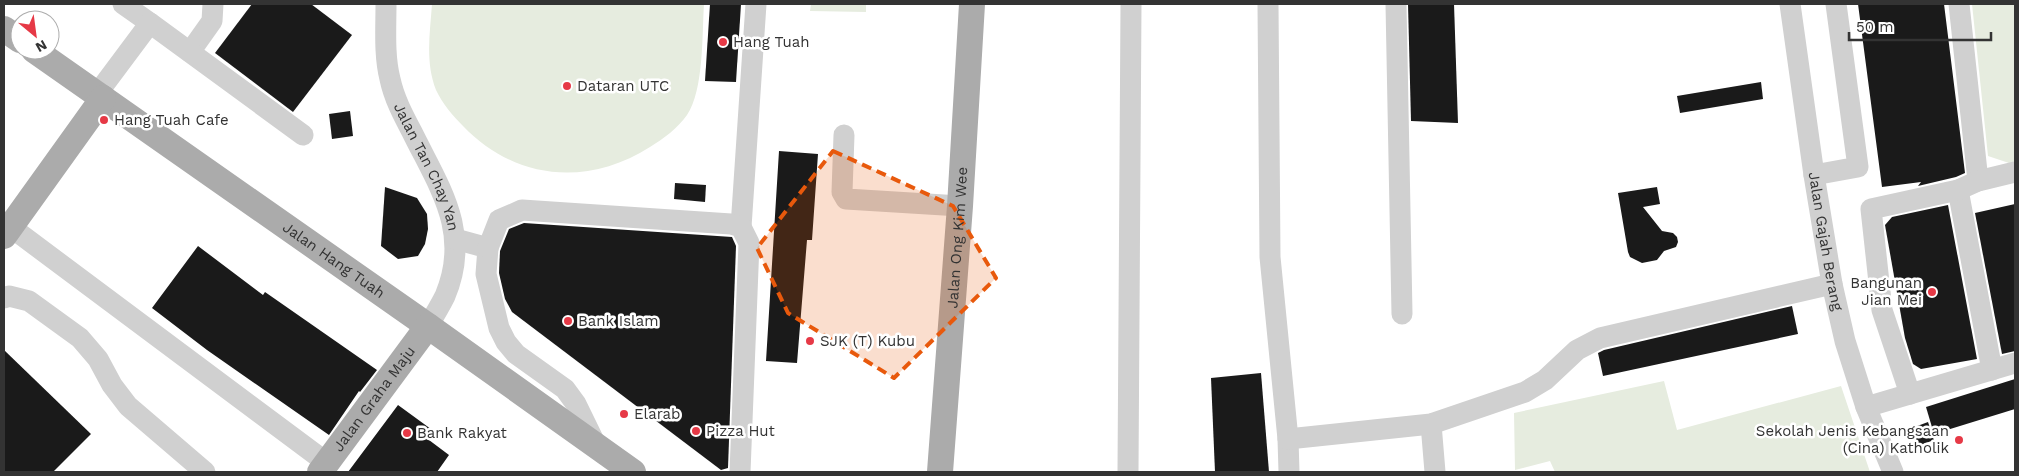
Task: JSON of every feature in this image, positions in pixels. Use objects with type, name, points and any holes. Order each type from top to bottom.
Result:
[{"type":"main road","name":"Jalan Ong Kim Wee","points":[[940,472],[960,206],[972,4]]},
{"type":"main road","name":"Jalan Hang Tuah","points":[[48,60],[428,326],[632,472]]},
{"type":"main road","points":[[6,228],[100,96]]},
{"type":"main road","name":"Jalan Graha Maju","points":[[323,467],[428,326]]},
{"type":"street","points":[[124,4],[303,135]]},
{"type":"street","points":[[190,52],[212,21],[213,4]]},
{"type":"street","name":"Jalan Tan Chay Yan","points":[[386,4],[386,48],[390,79],[400,109],[448,205],[454,223],[453,272],[445,296],[428,326]]},
{"type":"street","points":[[740,472],[749,242],[741,228],[756,4]]},
{"type":"street","points":[[1128,472],[1131,4]]},
{"type":"street","points":[[1268,4],[1270,257],[1290,472]]},
{"type":"street","points":[[1396,4],[1402,314]]},
{"type":"street","name":"Jalan Gajah Berang","points":[[1790,4],[1814,175],[1832,284],[1846,341],[1866,407],[1893,472]]},
{"type":"street","points":[[1814,175],[1858,167],[1836,4]]},
{"type":"street","points":[[1959,4],[1978,181]]},
{"type":"street","points":[[100,96],[150,23]]},
{"type":"street","points":[[844,135],[842,192],[846,199],[960,206]]},
{"type":"street","points":[[1910,394],[1882,310],[1871,208],[1958,190],[1978,181],[2015,172]]},
{"type":"street","points":[[1958,190],[1992,370]]},
{"type":"street","points":[[597,447],[576,404],[565,389],[516,354],[506,342],[499,328],[486,274],[488,248],[499,220],[522,210],[732,224],[741,228]]},
{"type":"street","points":[[6,228],[323,467]]},
{"type":"street","points":[[455,239],[488,248]]},
{"type":"street","points":[[1288,439],[1431,424],[1525,392],[1545,380],[1577,350],[1600,338],[1832,284]]},
{"type":"street","points":[[4,298],[9,296],[29,301],[80,338],[98,359],[112,385],[128,406],[205,472]]},
{"type":"street","points":[[1866,407],[2015,363]]},
{"type":"street","points":[[1431,424],[1435,472]]},
{"type":"highlighted area","points":[[833,151],[953,206],[996,278],[894,378],[788,313],[757,248]]},
{"type":"shaded area","name":"Dataran UTC","points":[[432,4],[704,4],[701,61],[697,91],[693,104],[687,115],[670,133],[626,160],[602,168],[577,172],[552,172],[528,167],[505,158],[483,144],[455,118],[438,95],[430,69],[429,58]]},
{"type":"shaded area","points":[[811,4],[866,4],[866,12],[810,11]]},
{"type":"shaded area","points":[[1972,4],[2015,4],[2015,165],[1988,156]]},
{"type":"shaded area","points":[[1664,381],[1677,430],[1841,386],[1870,472],[1555,472],[1550,461],[1515,470],[1514,413]]},
{"type":"building","points":[[252,4],[311,4],[352,35],[293,112],[215,53]]},
{"type":"building","name":"Hang Tuah","points":[[710,4],[741,4],[736,82],[705,81]]},
{"type":"building","points":[[1408,4],[1454,4],[1458,123],[1411,121]]},
{"type":"building","points":[[1858,4],[1944,4],[1965,173],[1918,186],[1921,182],[1882,187]]},
{"type":"building","points":[[1761,82],[1763,99],[1680,113],[1677,96]]},
{"type":"building","points":[[350,111],[353,136],[332,139],[329,114]]},
{"type":"building","points":[[779,151],[818,154],[812,240],[807,240],[797,363],[766,361]]},
{"type":"building","points":[[675,183],[706,185],[705,202],[674,199]]},
{"type":"building","points":[[385,187],[417,198],[427,214],[428,229],[425,244],[418,256],[398,259],[381,246]]},
{"type":"building","points":[[1657,187],[1660,204],[1643,207],[1662,231],[1673,233],[1677,237],[1678,242],[1676,247],[1664,251],[1657,260],[1642,263],[1630,257],[1628,252],[1618,193]]},
{"type":"building","points":[[2015,204],[2015,351],[2002,354],[1975,213]]},
{"type":"building","name":"Bangunan Jian Mei","points":[[1948,205],[1977,359],[1921,369],[1913,364],[1905,338],[1885,225],[1892,217]]},
{"type":"building","points":[[524,223],[732,237],[736,246],[728,468],[721,470],[512,312],[505,299],[499,273],[500,251],[509,229]]},
{"type":"building","points":[[198,246],[263,295],[265,292],[377,370],[359,391],[329,435],[207,350],[152,308]]},
{"type":"building","points":[[1792,306],[1798,334],[1603,376],[1598,353],[1604,350]]},
{"type":"building","points":[[4,350],[91,434],[53,472],[4,472]]},
{"type":"building","points":[[1261,373],[1269,472],[1215,472],[1211,378]]},
{"type":"building","points":[[2015,379],[2015,409],[1934,434],[1926,407]]},
{"type":"building","points":[[398,405],[435,432],[429,440],[449,455],[437,472],[348,472]]},
{"type":"building","points":[[1928,422],[1934,440],[1918,446],[1912,428]]},
{"type":"place","name":"Hang Tuah","points":[[723,42]]},
{"type":"place","name":"Dataran UTC","points":[[567,86]]},
{"type":"place","name":"Hang Tuah Cafe","points":[[104,120]]},
{"type":"place","name":"Bangunan Jian Mei","points":[[1932,292]]},
{"type":"place","name":"Bank Islam","points":[[568,321]]},
{"type":"place","name":"SJK (T) Kubu","points":[[810,341]]},
{"type":"place","name":"Elarab","points":[[624,414]]},
{"type":"place","name":"Pizza Hut","points":[[696,431]]},
{"type":"place","name":"Bank Rakyat","points":[[407,433]]},
{"type":"place","name":"Sekolah Jenis Kebangsaan (Cina) Katholik","points":[[1959,440]]}]
